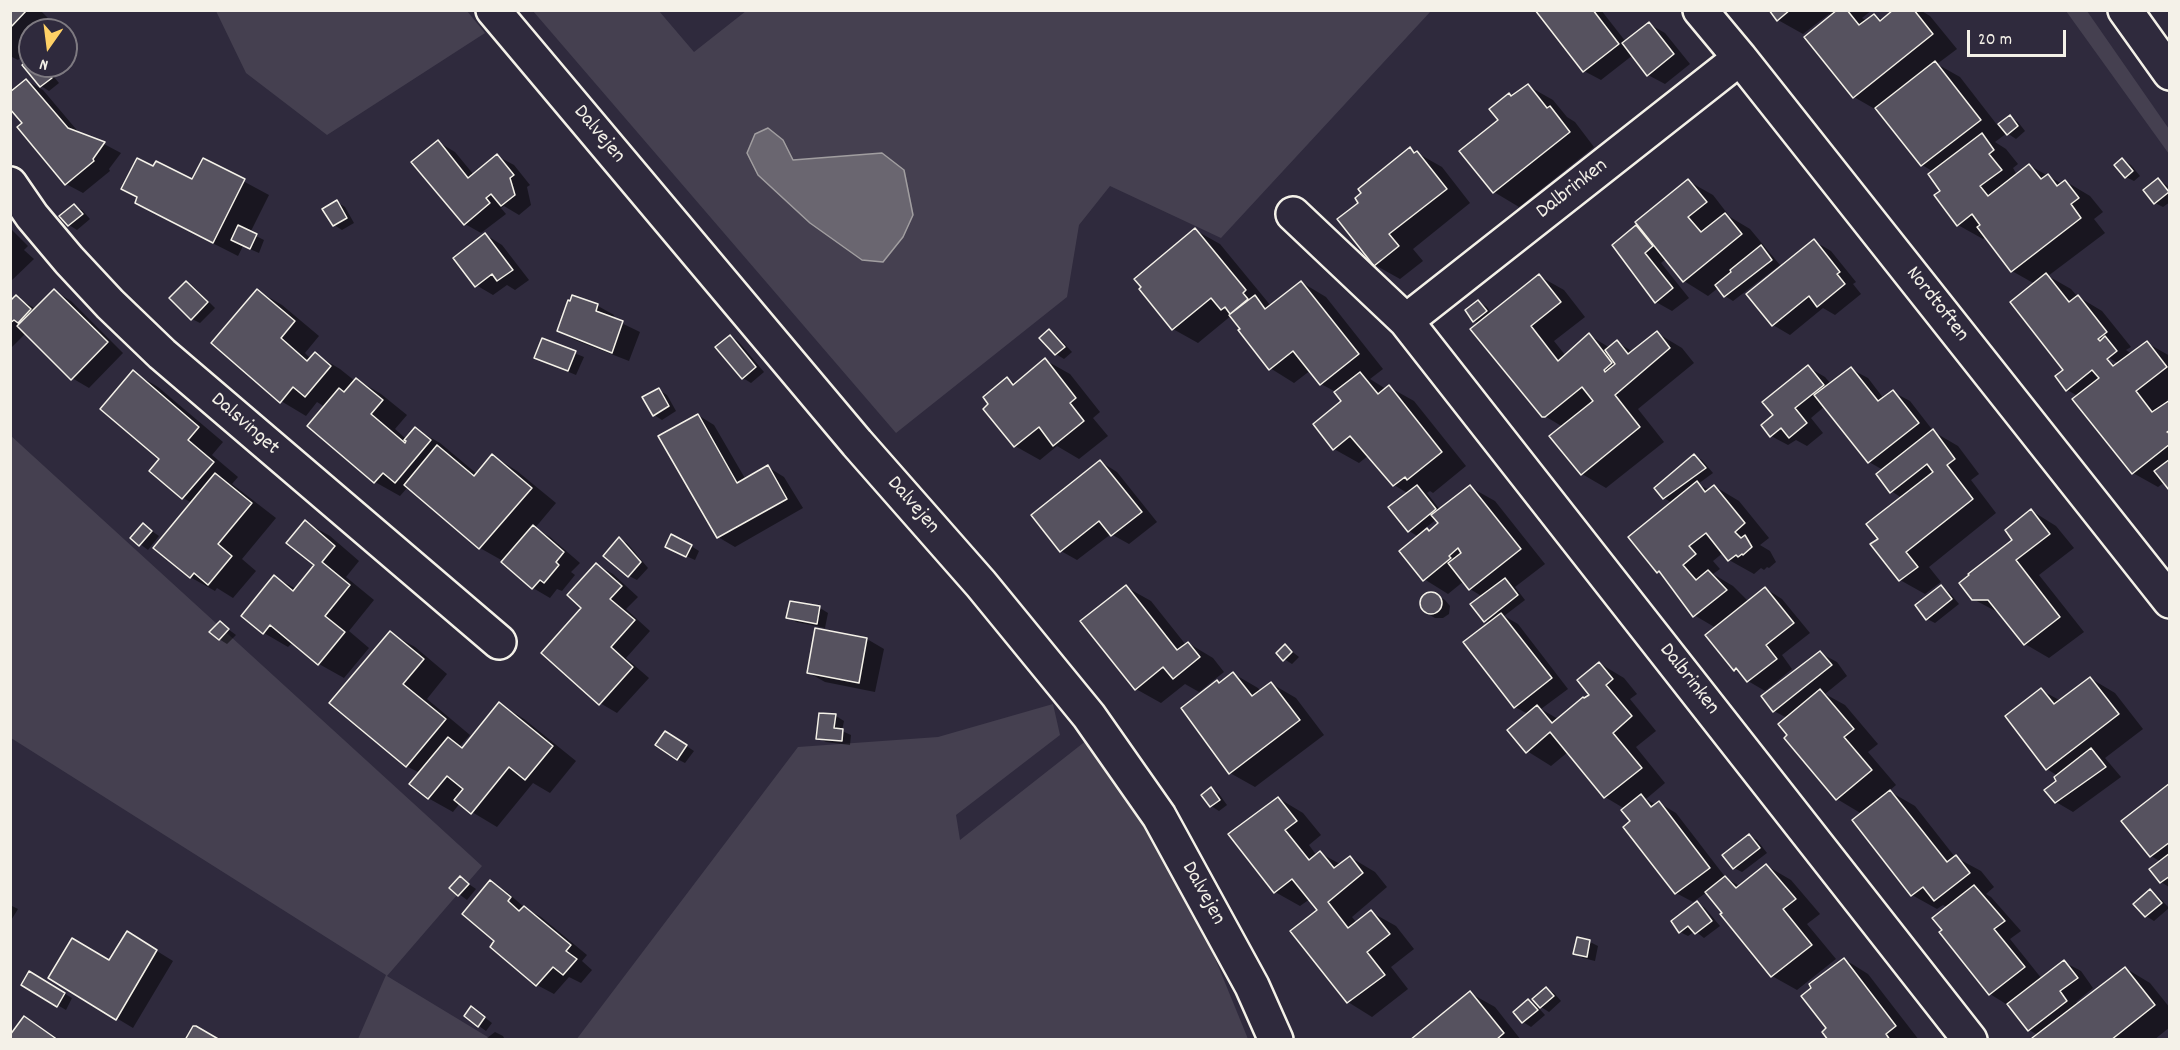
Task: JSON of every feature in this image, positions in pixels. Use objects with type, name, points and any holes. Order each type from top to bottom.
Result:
[{"type":"street","name":"Dalvejen","points":[[493,10],[857,443],[981,584],[1089,716],[1159,816],[1252,986],[1276,1040]]},
{"type":"street","name":"Nordtoften","points":[[1700,10],[2169,601]]},
{"type":"street","points":[[2125,10],[2169,73]]},
{"type":"street","name":"Dalbrinken","points":[[1406,321],[1740,58]]},
{"type":"street","name":"Dalsvinget","points":[[10,184],[69,260],[162,354],[500,642]]},
{"type":"street","name":"Dalbrinken","points":[[1293,214],[1406,321],[1970,1040]]},
{"type":"shaded area","points":[[216,11],[467,11],[485,33],[327,135],[246,73]]},
{"type":"shaded area","points":[[533,11],[659,11],[694,52],[746,11],[1431,11],[1221,238],[1110,186],[1079,225],[1067,297],[896,433]]},
{"type":"shaded area","points":[[2066,11],[2087,11],[2169,129],[2169,154]]},
{"type":"shaded area","points":[[768,128],[783,140],[793,160],[882,153],[904,170],[913,215],[903,237],[883,262],[862,260],[810,223],[758,175],[747,153],[755,134]]},
{"type":"shaded area","points":[[10,435],[482,866],[387,976],[491,1039],[358,1039],[386,975],[11,738]]},
{"type":"shaded area","points":[[1053,704],[1060,735],[956,815],[960,840],[1087,740],[1147,827],[1199,919],[1248,1039],[576,1040],[798,747],[938,737]]},
{"type":"building","points":[[10,10],[27,10],[18,18],[10,28]]},
{"type":"building","points":[[1535,10],[1593,10],[1619,44],[1583,72]]},
{"type":"building","points":[[1769,10],[1790,10],[1777,21]]},
{"type":"building","points":[[1837,10],[1847,10],[1859,25],[1874,14],[1880,21],[1893,10],[1914,10],[1933,34],[1853,98],[1804,37]]},
{"type":"building","points":[[1649,22],[1674,54],[1647,76],[1622,43]]},
{"type":"building","points":[[1935,61],[1981,120],[1921,166],[1875,108]]},
{"type":"building","points":[[33,78],[52,78],[40,87]]},
{"type":"building","points":[[26,79],[68,128],[105,142],[93,159],[94,161],[65,185],[17,127],[22,123],[10,109],[10,92]]},
{"type":"building","points":[[1528,84],[1547,108],[1550,106],[1570,132],[1493,193],[1459,151],[1498,120],[1489,109],[1509,93],[1511,96]]},
{"type":"building","points":[[2010,115],[2018,126],[2007,135],[1998,124]]},
{"type":"building","points":[[1982,133],[1994,150],[1989,154],[2002,170],[1980,186],[1988,196],[2029,164],[2041,179],[2048,174],[2057,186],[2065,180],[2079,198],[2071,204],[2081,218],[2011,272],[1977,227],[1980,225],[1972,214],[1957,226],[1934,195],[1940,191],[1928,174]]},
{"type":"building","points":[[438,140],[468,178],[497,154],[514,175],[510,178],[515,195],[501,206],[491,194],[486,198],[490,203],[464,225],[411,162]]},
{"type":"building","points":[[1410,147],[1414,153],[1417,151],[1447,189],[1389,234],[1399,246],[1374,266],[1337,219],[1358,203],[1355,198],[1361,193],[1358,189]]},
{"type":"building","points":[[137,158],[153,166],[156,161],[192,179],[203,158],[245,179],[213,243],[135,203],[137,197],[121,189]]},
{"type":"building","points":[[2122,158],[2133,171],[2125,178],[2114,165]]},
{"type":"building","points":[[2158,178],[2169,192],[2154,204],[2143,190]]},
{"type":"building","points":[[1688,179],[1707,202],[1688,217],[1701,232],[1725,213],[1742,234],[1683,282],[1635,222]]},
{"type":"building","points":[[337,200],[347,218],[333,226],[322,209]]},
{"type":"building","points":[[74,204],[83,214],[68,226],[59,216]]},
{"type":"building","points":[[238,225],[257,234],[250,249],[231,240]]},
{"type":"building","points":[[1636,225],[1653,246],[1645,253],[1673,288],[1655,303],[1612,245]]},
{"type":"building","points":[[1195,228],[1246,290],[1243,293],[1248,299],[1230,314],[1225,307],[1221,310],[1211,298],[1172,330],[1139,289],[1141,287],[1134,279]]},
{"type":"building","points":[[485,233],[513,270],[497,281],[492,274],[475,287],[453,258]]},
{"type":"building","points":[[1814,239],[1840,272],[1837,274],[1845,284],[1817,307],[1809,296],[1772,326],[1746,294]]},
{"type":"building","points":[[1761,245],[1772,260],[1724,297],[1715,285]]},
{"type":"building","points":[[2046,273],[2069,302],[2078,295],[2107,332],[2098,339],[2100,341],[2105,336],[2117,351],[2107,359],[2113,366],[2147,341],[2167,367],[2136,391],[2152,412],[2170,400],[2170,430],[2167,432],[2170,434],[2170,444],[2132,474],[2072,399],[2099,378],[2092,370],[2066,391],[2055,376],[2063,370],[2010,302]]},
{"type":"building","points":[[1539,274],[1561,302],[1531,326],[1558,361],[1589,333],[1612,363],[1604,370],[1605,372],[1615,364],[1605,350],[1617,340],[1628,354],[1657,331],[1670,348],[1615,395],[1640,427],[1581,475],[1549,436],[1593,401],[1582,387],[1542,417],[1470,329]]},
{"type":"building","points":[[186,281],[208,302],[191,320],[169,298]]},
{"type":"building","points":[[1301,281],[1359,354],[1320,385],[1293,351],[1269,370],[1229,315],[1255,295],[1265,309]]},
{"type":"building","points":[[54,289],[108,342],[71,380],[17,326]]},
{"type":"building","points":[[257,289],[295,321],[281,338],[307,361],[315,352],[331,366],[305,397],[293,387],[280,403],[211,343]]},
{"type":"building","points":[[16,295],[31,309],[18,323],[14,320],[10,323],[10,301]]},
{"type":"building","points":[[572,295],[598,304],[596,311],[623,321],[612,353],[557,331]]},
{"type":"building","points":[[1478,300],[1487,311],[1473,322],[1465,310]]},
{"type":"building","points":[[1049,329],[1065,347],[1055,355],[1039,338]]},
{"type":"building","points":[[730,335],[756,367],[742,379],[715,347]]},
{"type":"building","points":[[542,338],[576,351],[568,371],[534,358]]},
{"type":"building","points":[[1045,358],[1076,398],[1070,403],[1084,421],[1053,446],[1039,427],[1014,447],[983,409],[988,404],[983,397],[1007,377],[1013,385]]},
{"type":"building","points":[[1808,365],[1824,385],[1795,408],[1807,423],[1789,438],[1781,428],[1770,437],[1761,425],[1773,415],[1762,402]]},
{"type":"building","points":[[1851,367],[1878,401],[1893,390],[1919,423],[1868,463],[1814,395]]},
{"type":"building","points":[[133,370],[199,427],[188,440],[214,462],[182,499],[149,471],[159,459],[100,409]]},
{"type":"building","points":[[1360,372],[1378,394],[1389,385],[1442,452],[1407,480],[1405,477],[1393,486],[1350,436],[1333,450],[1313,424],[1341,401],[1334,392]]},
{"type":"building","points":[[356,378],[383,400],[371,414],[405,443],[404,440],[415,427],[431,440],[395,483],[383,473],[374,483],[307,426],[339,388],[344,392]]},
{"type":"building","points":[[659,388],[669,406],[653,416],[642,397]]},
{"type":"building","points":[[698,414],[737,483],[768,465],[787,499],[717,538],[658,436]]},
{"type":"building","points":[[1933,429],[1955,459],[1947,465],[1973,499],[1906,552],[1918,567],[1899,581],[1870,544],[1878,539],[1866,524],[1933,472],[1927,464],[1890,493],[1876,474]]},
{"type":"building","points":[[437,445],[474,476],[492,454],[532,488],[479,549],[404,485]]},
{"type":"building","points":[[1694,454],[1706,468],[1663,499],[1654,488]]},
{"type":"building","points":[[2170,459],[2170,490],[2169,490],[2154,471]]},
{"type":"building","points":[[1100,460],[1142,512],[1111,536],[1099,521],[1060,552],[1031,515]]},
{"type":"building","points":[[215,473],[252,503],[218,544],[232,556],[208,585],[194,573],[190,578],[153,548]]},
{"type":"building","points":[[1697,481],[1705,492],[1714,485],[1745,523],[1735,532],[1741,538],[1745,535],[1752,547],[1743,555],[1738,557],[1736,555],[1728,561],[1706,533],[1689,546],[1696,554],[1683,565],[1696,580],[1708,570],[1727,590],[1693,617],[1659,571],[1657,573],[1628,537]]},
{"type":"building","points":[[1417,485],[1436,509],[1408,532],[1388,507]]},
{"type":"building","points":[[1470,485],[1521,549],[1469,590],[1448,563],[1461,553],[1458,548],[1449,556],[1451,558],[1423,581],[1399,551],[1427,528],[1429,531],[1438,523],[1431,515]]},
{"type":"building","points":[[2031,509],[2050,534],[2016,560],[2060,617],[2024,645],[1988,600],[1972,600],[1959,583],[2012,540],[2005,530]]},
{"type":"building","points":[[305,520],[335,546],[322,562],[350,585],[325,616],[345,632],[318,665],[270,625],[263,634],[241,616],[274,575],[293,591],[314,565],[286,543]]},
{"type":"building","points":[[143,523],[152,531],[139,546],[130,538]]},
{"type":"building","points":[[533,525],[564,552],[556,562],[559,565],[544,583],[540,580],[532,589],[501,562]]},
{"type":"building","points":[[671,534],[692,545],[686,557],[665,547]]},
{"type":"building","points":[[619,537],[641,562],[628,577],[603,556]]},
{"type":"building","points":[[596,563],[622,586],[610,599],[635,620],[611,647],[633,667],[599,705],[541,653],[581,608],[567,595]]},
{"type":"building","points":[[1505,578],[1518,595],[1484,622],[1470,604]]},
{"type":"building","points":[[1126,585],[1177,650],[1188,642],[1200,657],[1173,679],[1163,667],[1135,690],[1080,621]]},
{"type":"building","points":[[1941,585],[1952,599],[1926,620],[1915,605]]},
{"type":"building","points":[[1765,587],[1794,623],[1766,645],[1777,659],[1747,682],[1736,668],[1734,671],[1705,635]]},
{"type":"building","points":[[1431,592],[1439,595],[1442,603],[1439,611],[1431,614],[1423,611],[1420,603],[1423,595]]},
{"type":"building","points":[[790,601],[820,606],[817,624],[786,618]]},
{"type":"building","points":[[1501,613],[1552,678],[1514,708],[1463,642]]},
{"type":"building","points":[[220,621],[229,629],[219,640],[209,632]]},
{"type":"building","points":[[815,628],[867,638],[859,683],[807,673]]},
{"type":"building","points":[[390,631],[424,659],[403,684],[446,719],[406,767],[329,703]]},
{"type":"building","points":[[1285,644],[1292,652],[1283,661],[1276,653]]},
{"type":"building","points":[[1820,651],[1832,665],[1773,712],[1761,696]]},
{"type":"building","points":[[1599,662],[1613,679],[1606,685],[1632,716],[1613,733],[1642,768],[1604,798],[1550,732],[1526,753],[1507,730],[1537,705],[1552,723],[1583,697],[1589,695],[1577,680]]},
{"type":"building","points":[[1233,672],[1252,696],[1271,682],[1300,720],[1229,774],[1181,708],[1217,680],[1219,683]]},
{"type":"building","points":[[2090,677],[2119,714],[2046,770],[2005,716],[2041,688],[2054,704]]},
{"type":"building","points":[[1820,689],[1854,729],[1844,737],[1872,770],[1836,800],[1784,738],[1787,735],[1778,724]]},
{"type":"building","points":[[499,702],[553,746],[525,780],[509,767],[471,814],[454,800],[463,789],[447,776],[428,799],[409,784],[448,737],[462,748]]},
{"type":"building","points":[[819,713],[836,714],[834,728],[843,729],[842,741],[816,739]]},
{"type":"building","points":[[665,731],[687,745],[677,760],[655,745]]},
{"type":"building","points":[[2091,748],[2106,767],[2055,803],[2044,790],[2056,781],[2054,777]]},
{"type":"building","points":[[2170,783],[2170,842],[2150,857],[2121,821]]},
{"type":"building","points":[[1211,787],[1220,800],[1210,807],[1201,795]]},
{"type":"building","points":[[1890,790],[1947,862],[1956,855],[1970,873],[1934,901],[1923,887],[1911,896],[1852,820]]},
{"type":"building","points":[[1641,794],[1651,807],[1659,801],[1710,868],[1675,894],[1623,827],[1630,821],[1621,810]]},
{"type":"building","points":[[1278,797],[1297,821],[1285,830],[1309,860],[1320,851],[1334,868],[1350,856],[1363,873],[1328,902],[1348,928],[1371,910],[1390,934],[1367,952],[1385,975],[1347,1003],[1290,931],[1317,910],[1292,879],[1274,893],[1228,834]]},
{"type":"building","points":[[1749,834],[1760,848],[1733,869],[1722,855]]},
{"type":"building","points":[[2170,853],[2170,876],[2160,883],[2149,869]]},
{"type":"building","points":[[1766,864],[1796,899],[1783,909],[1812,945],[1771,977],[1705,892],[1725,876],[1736,888]]},
{"type":"building","points":[[460,876],[469,884],[458,896],[449,888]]},
{"type":"building","points":[[490,880],[511,897],[508,901],[519,911],[524,906],[571,945],[566,951],[577,959],[563,975],[553,967],[536,986],[490,947],[494,941],[462,914]]},
{"type":"building","points":[[1974,885],[2005,921],[1994,929],[2025,967],[1989,995],[1939,932],[1942,930],[1932,918]]},
{"type":"building","points":[[2150,889],[2162,903],[2145,917],[2133,904]]},
{"type":"building","points":[[1697,901],[1712,921],[1695,934],[1688,926],[1679,933],[1671,921]]},
{"type":"building","points":[[127,931],[157,950],[116,1020],[48,978],[72,938],[109,960]]},
{"type":"building","points":[[1577,937],[1590,940],[1587,957],[1573,954]]},
{"type":"building","points":[[1844,958],[1896,1026],[1886,1034],[1890,1040],[1828,1040],[1822,1032],[1826,1028],[1801,996],[1811,988],[1809,984]]},
{"type":"building","points":[[2064,960],[2078,978],[2060,991],[2067,1001],[2028,1031],[2007,1004]]},
{"type":"building","points":[[2125,967],[2155,1005],[2111,1040],[2033,1040],[2032,1038]]},
{"type":"building","points":[[29,971],[65,993],[57,1007],[21,985]]},
{"type":"building","points":[[1546,987],[1554,996],[1540,1008],[1532,999]]},
{"type":"building","points":[[1470,991],[1504,1033],[1496,1040],[1410,1040]]},
{"type":"building","points":[[1528,999],[1538,1010],[1522,1023],[1513,1012]]},
{"type":"building","points":[[471,1006],[485,1017],[478,1027],[464,1016]]},
{"type":"building","points":[[24,1016],[58,1040],[10,1040],[10,1035]]},
{"type":"building","points":[[193,1026],[196,1026],[220,1040],[185,1040]]}]
